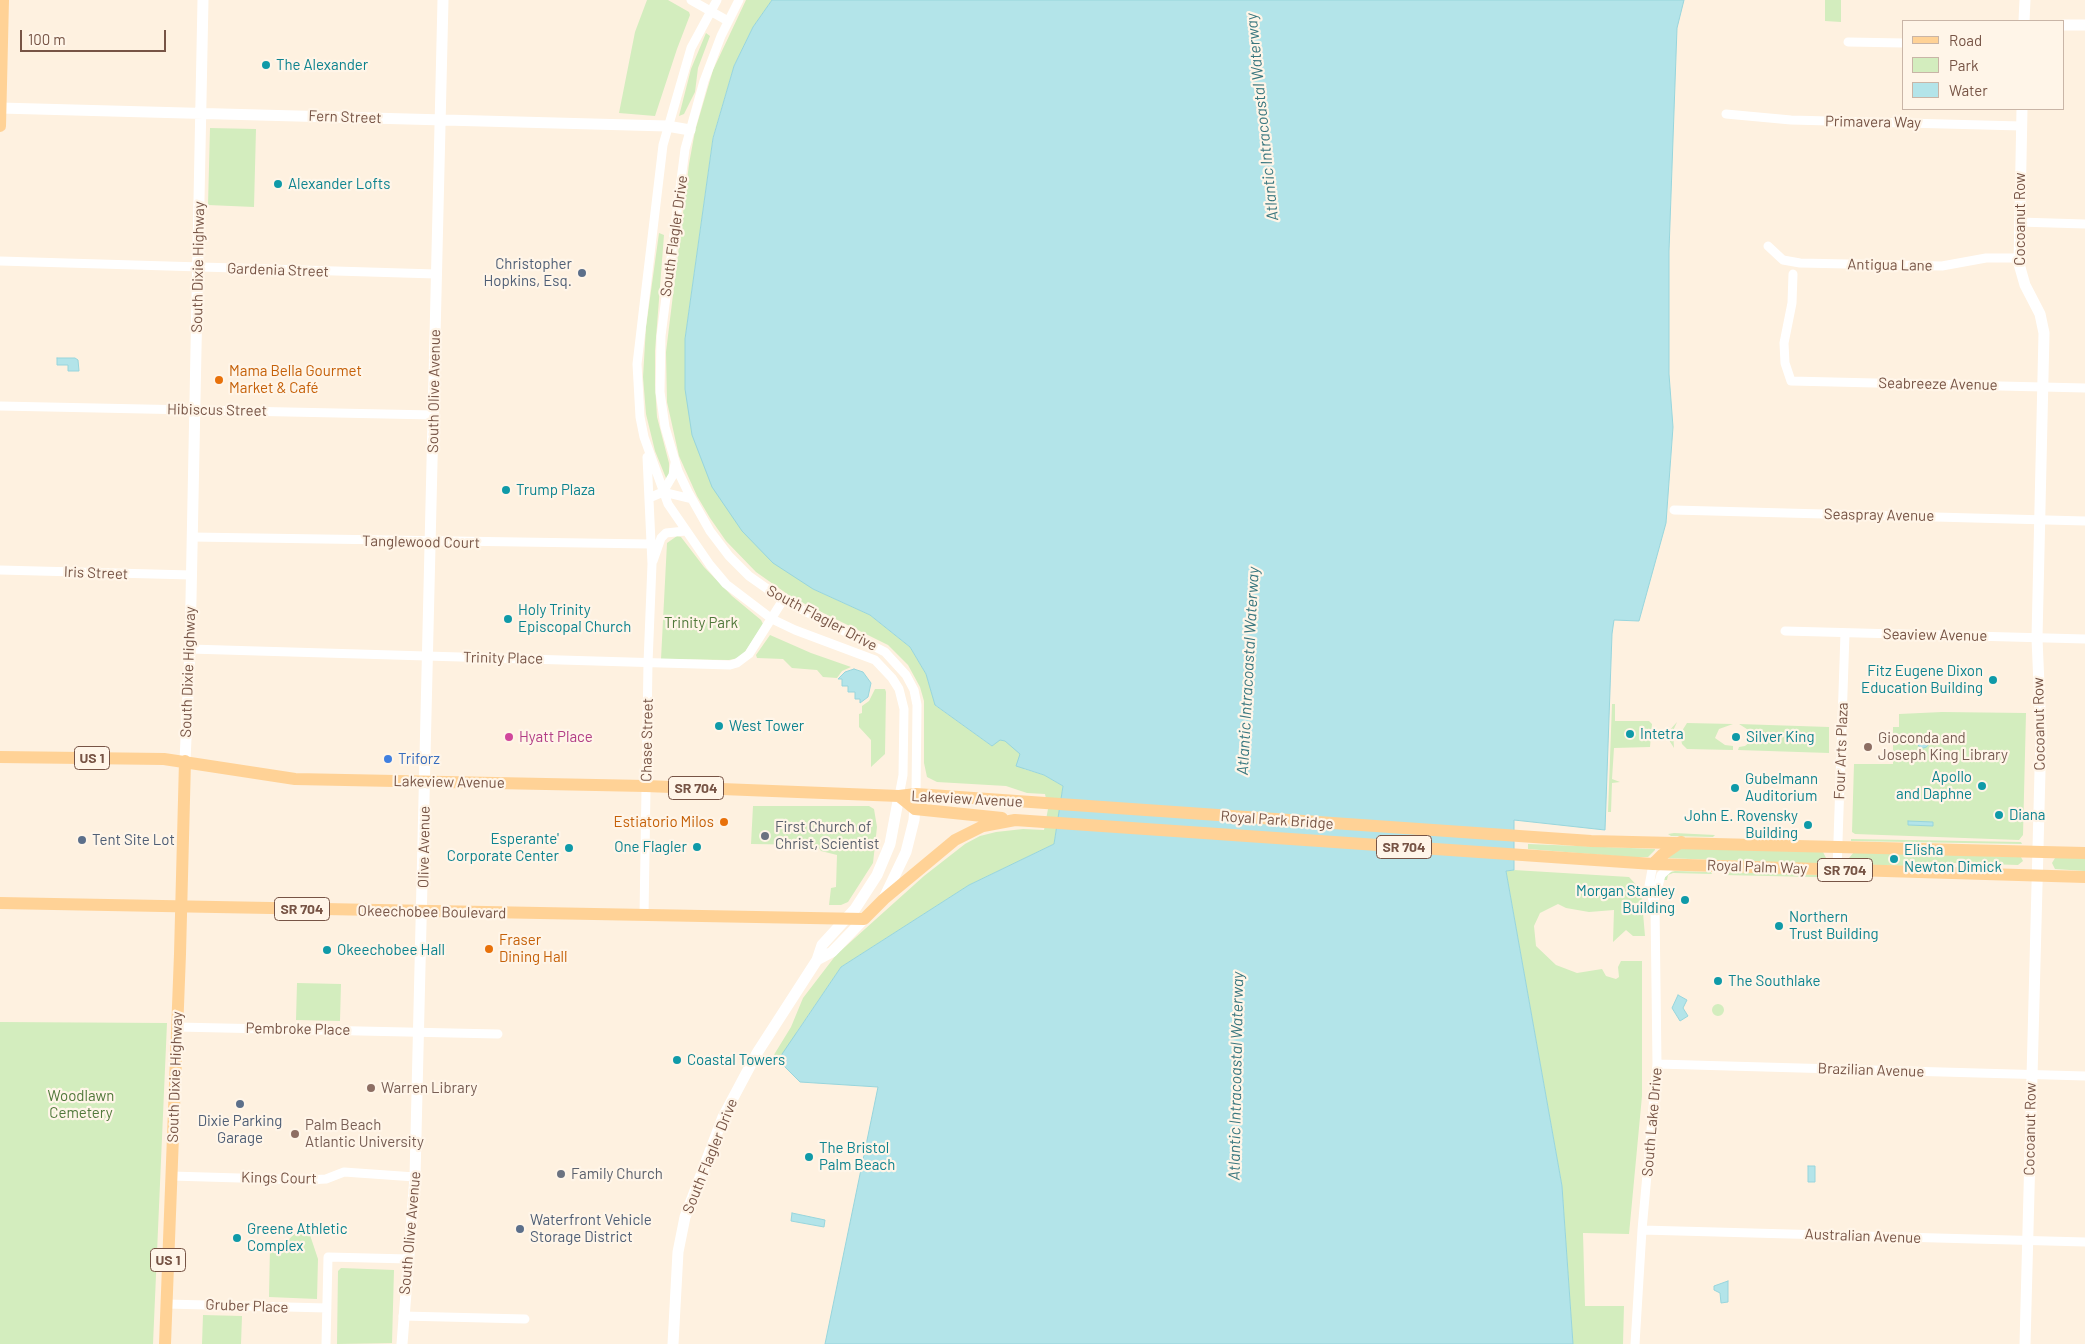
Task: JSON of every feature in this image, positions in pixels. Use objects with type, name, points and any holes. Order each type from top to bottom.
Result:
[{"type":"main road","points":[[0,126],[3,0]]},
{"type":"main road","name":"Lakeview Avenue","points":[[0,757],[164,759],[295,780],[646,786],[899,796],[916,794],[1035,802]]},
{"type":"main road","name":"South Dixie Highway","points":[[165,1344],[182,907],[185,761]]},
{"type":"main road","name":"Lakeview Avenue","points":[[899,796],[915,809],[1015,820]]},
{"type":"main road","name":"Royal Park Bridge","points":[[1035,802],[1520,837]]},
{"type":"main road","name":"Royal Park Bridge","points":[[1015,820],[1518,855]]},
{"type":"main road","name":"SR 704","points":[[884,899],[955,840],[983,826],[1015,820]]},
{"type":"main road","name":"Royal Palm Way","points":[[1520,837],[1591,841],[2085,852]]},
{"type":"main road","points":[[1653,864],[1662,855],[1681,842]]},
{"type":"main road","name":"Royal Palm Way","points":[[1518,855],[1672,865],[2085,877]]},
{"type":"main road","name":"South Flagler Drive","points":[[864,918],[884,899]]},
{"type":"main road","name":"Okeechobee Boulevard","points":[[0,903],[644,916],[864,918]]},
{"type":"street","name":"South Dixie Highway","points":[[185,761],[190,649],[203,0]]},
{"type":"street","name":"South Olive Avenue","points":[[426,782],[443,0]]},
{"type":"street","points":[[691,0],[728,21]]},
{"type":"street","name":"South Flagler Drive","points":[[673,1344],[680,1241],[685,1217],[712,1145],[733,1096],[817,960],[822,945],[863,899],[881,866],[894,830],[903,775],[904,709],[899,689],[892,678],[875,660],[796,630],[772,618],[726,584],[685,531],[663,492],[648,452],[640,418],[637,364],[649,249],[668,126],[691,48],[717,0]]},
{"type":"street","name":"South Flagler Drive","points":[[739,0],[728,21],[704,81],[690,130],[670,258],[660,356],[662,410],[676,462],[692,499],[710,531],[729,556],[749,576],[783,600],[874,645],[892,658],[906,675],[914,690],[917,704],[915,809],[903,863],[884,899]]},
{"type":"street","points":[[2024,20],[2025,0]]},
{"type":"street","points":[[2065,25],[2085,25]]},
{"type":"street","points":[[1848,42],[1902,43]]},
{"type":"street","name":"Fern Street","points":[[0,108],[440,122],[668,126],[690,130]]},
{"type":"street","name":"Cocoanut Row","points":[[2022,110],[2018,258],[2022,279],[2043,323],[2037,638],[2041,714],[2025,1344]]},
{"type":"street","name":"Primavera Way","points":[[1726,114],[1790,120],[2021,126]]},
{"type":"street","points":[[2018,222],[2085,224]]},
{"type":"street","name":"Antigua Lane","points":[[1768,246],[1783,260],[1800,262],[1934,266],[1986,258],[2018,258]]},
{"type":"street","name":"Gardenia Street","points":[[0,261],[436,274]]},
{"type":"street","name":"Seabreeze Avenue","points":[[1793,274],[1792,303],[1784,343],[1785,363],[1791,381],[2085,388]]},
{"type":"street","name":"Hibiscus Street","points":[[0,406],[433,415]]},
{"type":"street","name":"Chase Street","points":[[644,916],[648,663],[652,564],[648,452]]},
{"type":"street","points":[[649,498],[663,492],[673,475],[676,462]]},
{"type":"street","points":[[663,492],[692,499]]},
{"type":"street","name":"Seaspray Avenue","points":[[1674,510],[2085,521]]},
{"type":"street","name":"Chase Street","points":[[652,564],[661,538],[672,531],[685,531]]},
{"type":"street","name":"Tanglewood Court","points":[[192,537],[650,544]]},
{"type":"street","name":"Iris Street","points":[[0,570],[191,575]]},
{"type":"street","name":"Trinity Place","points":[[190,649],[648,663],[737,663],[749,654],[783,600]]},
{"type":"street","name":"Seaview Avenue","points":[[1785,631],[2085,638]]},
{"type":"street","name":"Four Arts Plaza","points":[[1838,870],[1845,633]]},
{"type":"street","name":"Olive Avenue","points":[[423,912],[426,782]]},
{"type":"street","name":"South Lake Drive","points":[[1653,864],[1649,886],[1654,901]]},
{"type":"street","name":"South Lake Drive","points":[[1635,1344],[1642,1230],[1657,1064],[1654,901],[1660,875],[1672,865]]},
{"type":"street","name":"South Olive Avenue","points":[[402,1344],[402,1316],[409,1259],[415,1177],[423,912]]},
{"type":"street","name":"South Flagler Drive","points":[[817,960],[832,952],[864,918]]},
{"type":"street","name":"Pembroke Place","points":[[177,1027],[498,1034]]},
{"type":"street","name":"Brazilian Avenue","points":[[1657,1064],[2085,1076]]},
{"type":"street","name":"Kings Court","points":[[171,1176],[308,1180],[326,1179],[344,1172],[415,1177]]},
{"type":"street","name":"Australian Avenue","points":[[1642,1230],[2085,1242]]},
{"type":"street","points":[[326,1344],[328,1257],[409,1259]]},
{"type":"street","name":"Gruber Place","points":[[166,1304],[327,1308]]},
{"type":"street","points":[[402,1316],[524,1319]]},
{"type":"green space","points":[[647,0],[668,0],[689,12],[690,15],[655,116],[619,113],[635,32]]},
{"type":"green space","points":[[746,0],[772,0],[753,27],[734,66],[713,137],[685,339],[685,389],[813,589],[870,615],[910,647],[926,674],[936,706],[992,746],[1004,732],[1030,752],[1024,769],[1044,775],[1063,786],[1054,844],[969,885],[841,967],[796,1033],[800,1082],[778,1060],[772,1058],[791,1027],[803,998],[836,955],[924,876],[965,844],[980,836],[996,832],[1023,829],[1044,830],[1048,809],[1045,794],[1027,793],[1006,786],[937,782],[927,777],[924,763],[924,701],[920,687],[908,665],[888,645],[793,598],[756,572],[726,541],[710,518],[697,496],[679,456],[667,402],[666,352],[689,164],[695,131],[713,70]]},
{"type":"green space","points":[[1825,0],[1841,0],[1841,22],[1825,21]]},
{"type":"green space","points":[[706,33],[710,36],[698,68],[695,92],[684,114],[679,116],[691,69]]},
{"type":"green space","points":[[210,128],[256,129],[254,207],[208,205]]},
{"type":"green space","points":[[659,233],[664,235],[655,351],[655,385],[657,417],[669,463],[669,478],[666,478],[655,451],[646,414],[643,377],[646,327]]},
{"type":"green space","name":"Trinity Park","points":[[677,536],[681,537],[704,567],[732,596],[761,620],[763,624],[745,652],[738,658],[729,660],[661,659],[667,543]]},
{"type":"green space","points":[[770,635],[811,653],[851,667],[842,671],[837,678],[823,677],[817,670],[792,668],[783,659],[757,658],[756,655]]},
{"type":"green space","points":[[875,689],[885,689],[886,692],[885,754],[871,767],[871,740],[859,727],[859,714],[862,713],[862,706],[869,701]]},
{"type":"green space","points":[[1612,704],[1615,704],[1615,721],[1649,721],[1652,724],[1650,747],[1614,748],[1612,779],[1620,782],[1612,783],[1611,812],[1608,812]]},
{"type":"green space","points":[[1942,712],[2026,713],[2023,835],[2019,840],[1855,834],[1852,832],[1854,764],[1893,764],[1893,727],[1899,727],[1899,714]]},
{"type":"green space","points":[[1677,722],[1673,731],[1674,748],[1669,740],[1668,732]]},
{"type":"green space","points":[[1687,723],[1733,724],[1719,729],[1715,738],[1725,745],[1733,746],[1733,750],[1687,749],[1682,744],[1680,734]]},
{"type":"green space","points":[[1739,724],[1829,727],[1829,753],[1738,750],[1739,747],[1745,746],[1755,738],[1753,733]]},
{"type":"green space","points":[[753,806],[869,806],[874,809],[877,827],[873,863],[848,902],[841,905],[829,905],[831,888],[836,887],[837,855],[821,851],[817,845],[751,844]]},
{"type":"green space","points":[[1668,834],[1715,835],[1713,837],[1671,836]]},
{"type":"green space","points":[[1851,839],[2021,842],[2022,844],[1851,841]]},
{"type":"green space","points":[[1528,844],[1655,850],[1648,857],[1628,857],[1528,849]]},
{"type":"green space","points":[[1681,848],[1823,852],[1826,858],[1822,864],[1665,858]]},
{"type":"green space","points":[[1854,852],[2021,857],[2023,861],[2018,865],[1953,863],[1931,867],[1852,864],[1849,858]]},
{"type":"green space","points":[[2055,858],[2085,858],[2085,871],[2055,869],[2052,863]]},
{"type":"green space","points":[[1506,871],[1629,877],[1641,890],[1645,936],[1633,936],[1626,930],[1613,942],[1614,910],[1589,912],[1566,908],[1558,904],[1540,913],[1534,926],[1536,946],[1556,965],[1577,973],[1602,969],[1606,976],[1616,979],[1619,977],[1618,967],[1621,961],[1642,961],[1642,1096],[1629,1234],[1583,1233],[1585,1306],[1624,1306],[1623,1344],[1573,1344],[1562,1186]]},
{"type":"green space","points":[[1675,871],[1711,872],[1712,874],[1673,873],[1668,875],[1667,880],[1662,880],[1668,873]]},
{"type":"green space","points":[[1725,872],[1857,876],[1857,878],[1723,875]]},
{"type":"green space","points":[[297,983],[341,984],[340,1021],[296,1020]]},
{"type":"green space","points":[[1720,1004],[1723,1005],[1723,1015],[1716,1016],[1713,1015],[1712,1008],[1713,1005]]},
{"type":"green space","name":"Woodlawn Cemetery","points":[[0,1022],[167,1023],[153,1344],[0,1344]]},
{"type":"green space","points":[[304,1225],[310,1226],[309,1232],[318,1259],[317,1299],[269,1297],[270,1247],[281,1249]]},
{"type":"green space","points":[[341,1268],[394,1270],[392,1343],[337,1344],[338,1271]]},
{"type":"green space","points":[[203,1315],[242,1316],[241,1344],[202,1344]]},
{"type":"water","name":"Atlantic Intracoastal Waterway","points":[[772,0],[1684,0],[1677,28],[1669,251],[1669,374],[1673,427],[1666,523],[1639,621],[1614,620],[1605,830],[1514,820],[1514,870],[1506,871],[1562,1186],[1573,1344],[825,1344],[878,1087],[800,1082],[778,1060],[841,967],[969,885],[1054,844],[1063,786],[1044,775],[1016,766],[1020,754],[1005,741],[1000,740],[992,746],[935,705],[926,674],[910,647],[870,615],[813,589],[773,563],[742,531],[712,487],[692,435],[685,389],[685,339],[713,138],[734,66],[753,27]]},
{"type":"water","points":[[57,358],[75,358],[78,360],[79,371],[68,371],[68,365],[57,365]]},
{"type":"water","points":[[854,669],[863,672],[871,683],[868,697],[860,703],[860,699],[855,699],[855,692],[848,692],[848,686],[842,686],[842,679],[838,679],[845,672]]},
{"type":"water","points":[[1925,736],[1928,737],[1928,747],[1921,748],[1918,747],[1917,740],[1918,737]]},
{"type":"water","points":[[1908,821],[1933,822],[1933,826],[1908,825]]},
{"type":"water","points":[[1678,995],[1687,1000],[1683,1008],[1688,1016],[1680,1021],[1672,1008]]},
{"type":"water","points":[[1808,1166],[1815,1166],[1815,1182],[1808,1182]]},
{"type":"water","points":[[792,1213],[825,1220],[824,1227],[791,1221]]},
{"type":"water","points":[[1728,1281],[1728,1302],[1721,1303],[1720,1293],[1714,1290],[1714,1286]]},
{"type":"place","name":"The Alexander","points":[[266,65]]},
{"type":"place","name":"Alexander Lofts","points":[[278,184]]},
{"type":"place","name":"Christopher Hopkins, Esq.","points":[[582,273]]},
{"type":"place","name":"Mama Bella Gourmet Market & Café","points":[[219,380]]},
{"type":"place","name":"Trump Plaza","points":[[506,490]]},
{"type":"place","name":"Holy Trinity Episcopal Church","points":[[508,619]]},
{"type":"place","name":"Fitz Eugene Dixon Education Building","points":[[1993,680]]},
{"type":"place","name":"West Tower","points":[[719,726]]},
{"type":"place","name":"Intetra","points":[[1630,734]]},
{"type":"place","name":"Hyatt Place","points":[[509,737]]},
{"type":"place","name":"Silver King","points":[[1736,737]]},
{"type":"place","name":"Gioconda and Joseph King Library","points":[[1868,747]]},
{"type":"place","name":"Triforz","points":[[388,759]]},
{"type":"place","name":"Apollo and Daphne","points":[[1982,786]]},
{"type":"place","name":"Gubelmann Auditorium","points":[[1735,788]]},
{"type":"place","name":"Diana","points":[[1999,815]]},
{"type":"place","name":"Estiatorio Milos","points":[[724,822]]},
{"type":"place","name":"John E. Rovensky Building","points":[[1808,825]]},
{"type":"place","name":"First Church of Christ, Scientist","points":[[765,836]]},
{"type":"place","name":"Tent Site Lot","points":[[82,840]]},
{"type":"place","name":"One Flagler","points":[[697,847]]},
{"type":"place","name":"Esperante' Corporate Center","points":[[569,848]]},
{"type":"place","name":"Elisha Newton Dimick","points":[[1894,859]]},
{"type":"place","name":"Morgan Stanley Building","points":[[1685,900]]},
{"type":"place","name":"Northern Trust Building","points":[[1779,926]]},
{"type":"place","name":"Fraser Dining Hall","points":[[489,949]]},
{"type":"place","name":"Okeechobee Hall","points":[[327,950]]},
{"type":"place","name":"The Southlake","points":[[1718,981]]},
{"type":"place","name":"Coastal Towers","points":[[677,1060]]},
{"type":"place","name":"Warren Library","points":[[371,1088]]},
{"type":"place","name":"Dixie Parking Garage","points":[[240,1104]]},
{"type":"place","name":"Palm Beach Atlantic University","points":[[295,1134]]},
{"type":"place","name":"The Bristol Palm Beach","points":[[809,1157]]},
{"type":"place","name":"Family Church","points":[[561,1174]]},
{"type":"place","name":"Waterfront Vehicle Storage District","points":[[520,1229]]},
{"type":"place","name":"Greene Athletic Complex","points":[[237,1238]]}]
